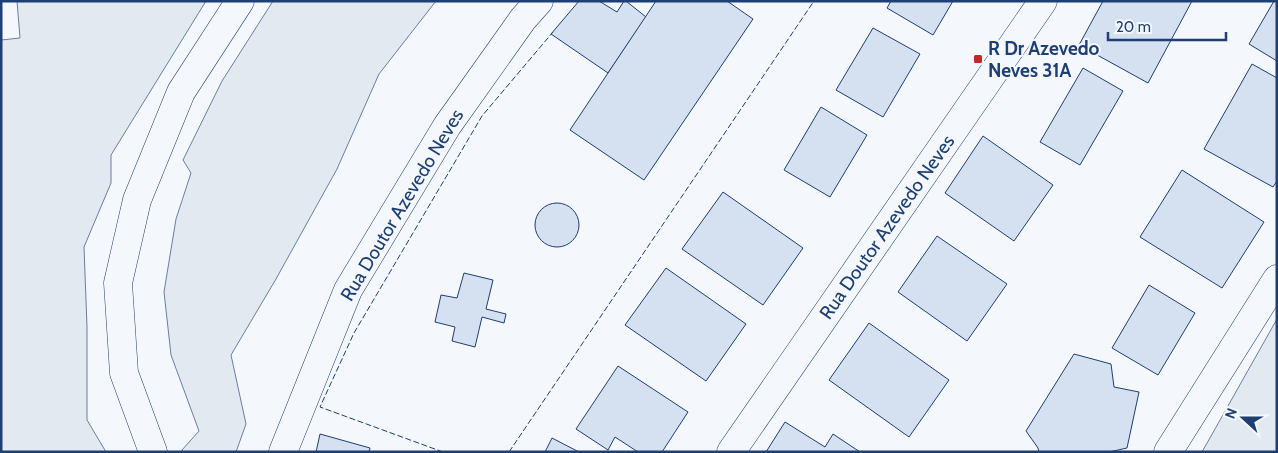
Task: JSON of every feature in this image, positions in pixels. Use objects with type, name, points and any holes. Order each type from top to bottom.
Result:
[{"type":"street","points":[[153,452],[124,373],[118,283],[136,200],[181,92],[240,1]]},
{"type":"street","name":"Rua Doutor Azevedo Neves","points":[[283,452],[348,290],[447,126],[523,19],[539,1]]},
{"type":"street","name":"Rua Doutor Azevedo Neves","points":[[731,452],[1043,1]]},
{"type":"street","points":[[1168,452],[1277,279]]},
{"type":"shaded area","points":[[17,1],[206,1],[111,155],[111,183],[84,247],[87,327],[87,420],[106,452],[1,452],[1,40],[20,38]]},
{"type":"shaded area","points":[[273,1],[436,1],[379,74],[337,169],[231,355],[246,424],[236,452],[183,452],[182,450],[199,431],[171,355],[164,292],[176,219],[191,173],[183,160],[222,81]]},
{"type":"shaded area","points":[[1277,319],[1277,452],[1202,452]]},
{"type":"building","points":[[579,1],[599,1],[617,12],[624,1],[626,1],[646,17],[608,73],[551,34]]},
{"type":"building","points":[[656,1],[727,1],[753,19],[644,180],[570,130]]},
{"type":"building","points":[[891,1],[953,1],[933,35],[887,8]]},
{"type":"building","points":[[1103,1],[1192,1],[1148,83],[1079,45]]},
{"type":"building","points":[[1274,1],[1277,1],[1277,61],[1249,44]]},
{"type":"building","points":[[873,28],[920,54],[883,117],[836,90]]},
{"type":"building","points":[[1252,64],[1277,78],[1277,181],[1273,187],[1204,149]]},
{"type":"building","points":[[1083,68],[1123,91],[1080,165],[1040,142]]},
{"type":"building","points":[[821,107],[867,135],[830,197],[784,170]]},
{"type":"building","points":[[983,136],[1053,185],[1014,241],[945,193]]},
{"type":"building","points":[[1182,170],[1264,222],[1222,288],[1140,237]]},
{"type":"building","points":[[723,192],[803,248],[763,305],[682,249]]},
{"type":"building","points":[[553,203],[561,203],[573,209],[579,225],[573,241],[561,247],[553,247],[541,241],[535,229],[535,221],[541,209]]},
{"type":"building","points":[[937,236],[1007,284],[967,341],[898,292]]},
{"type":"building","points":[[666,268],[746,324],[706,381],[625,325]]},
{"type":"building","points":[[464,273],[493,280],[486,309],[506,314],[504,323],[482,317],[475,347],[452,341],[455,327],[435,322],[441,295],[457,298]]},
{"type":"building","points":[[1149,285],[1195,313],[1158,375],[1112,348]]},
{"type":"building","points":[[869,323],[949,380],[909,437],[829,380]]},
{"type":"building","points":[[1074,354],[1111,364],[1114,387],[1139,392],[1127,448],[1109,452],[1039,452],[1026,431]]},
{"type":"building","points":[[618,366],[688,412],[662,452],[638,452],[615,437],[608,450],[576,429]]},
{"type":"building","points":[[785,422],[825,447],[833,434],[860,452],[766,452]]},
{"type":"building","points":[[320,434],[370,448],[369,452],[316,452]]},
{"type":"building","points":[[552,438],[579,452],[545,452]]},
{"type":"fence","points":[[509,452],[814,1]]},
{"type":"fence","points":[[443,452],[320,407],[354,333],[482,116],[553,32]]},
{"type":"place","name":"R Dr Azevedo Neves 31A","points":[[978,59]]}]
